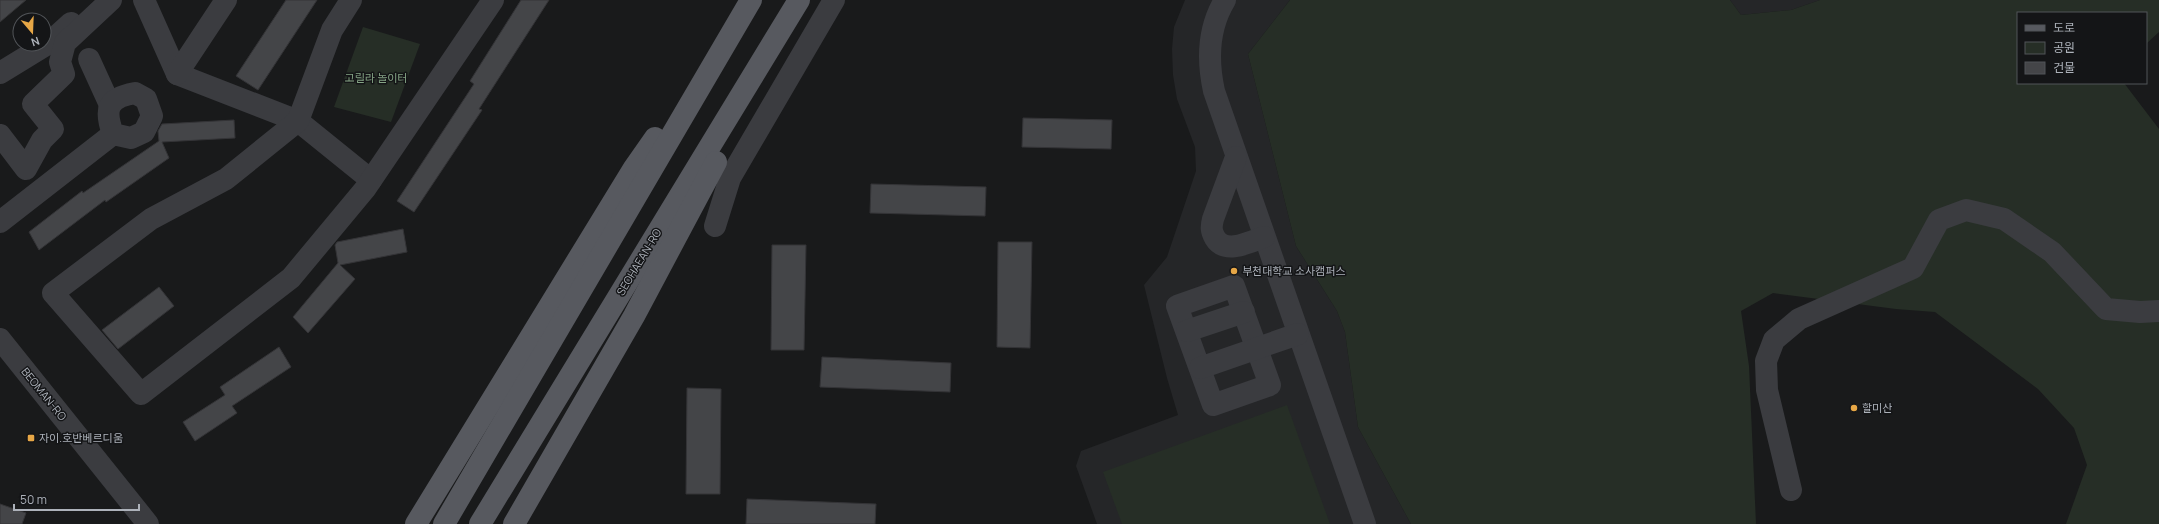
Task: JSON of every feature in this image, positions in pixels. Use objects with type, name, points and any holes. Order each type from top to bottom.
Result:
[{"type":"main road","points":[[444,524],[751,0]]},
{"type":"main road","name":"SEOHAEAN-RO","points":[[480,524],[799,0]]},
{"type":"main road","points":[[416,524],[634,168],[734,29]]},
{"type":"main road","points":[[514,524],[634,316],[717,160],[769,49]]},
{"type":"street","points":[[0,73],[49,43],[97,0]]},
{"type":"street","points":[[0,135],[26,169],[42,140],[53,130],[33,104],[64,74],[60,62],[65,43],[111,0]]},
{"type":"street","points":[[144,0],[177,74],[298,121],[371,180]]},
{"type":"street","points":[[177,74],[226,0]]},
{"type":"street","points":[[351,0],[332,30],[298,121],[226,179],[151,219],[52,293],[141,394],[291,278],[371,180],[493,0]]},
{"type":"street","points":[[715,226],[730,178],[834,0]]},
{"type":"street","points":[[1225,0],[1212,31],[1209,61],[1214,91],[1365,524]]},
{"type":"street","points":[[90,59],[110,105]]},
{"type":"street","points":[[135,93],[146,99],[152,116],[144,132],[131,138],[112,134],[107,117],[110,105],[121,95],[135,93]]},
{"type":"street","points":[[0,222],[112,134]]},
{"type":"street","points":[[1236,157],[1213,219],[1211,226],[1213,234],[1217,241],[1223,246],[1230,247],[1264,237]]},
{"type":"street","points":[[1791,490],[1767,390],[1766,361],[1774,340],[1799,319],[1913,268],[1939,220],[1966,210],[2004,219],[2052,252],[2106,309],[2140,312],[2159,310]]},
{"type":"street","points":[[1234,286],[1257,348],[1270,385],[1213,405],[1177,306],[1234,286]]},
{"type":"street","points":[[1200,368],[1298,334]]},
{"type":"street","name":"BEOMAN-RO","points":[[0,339],[148,524]]},
{"type":"shaded area","name":"부천대학교 소사캠퍼스","points":[[1185,0],[1290,0],[1248,54],[1296,246],[1337,311],[1345,332],[1358,427],[1411,524],[1097,524],[1076,466],[1081,451],[1178,415],[1167,378],[1144,285],[1167,257],[1196,171],[1195,147],[1177,99],[1173,75],[1172,49],[1174,27]]},
{"type":"shaded area","points":[[1730,0],[1820,0],[1791,10],[1741,15]]},
{"type":"green space","points":[[1290,0],[1730,0],[1741,15],[1791,10],[1820,0],[2159,0],[2159,32],[2147,43],[2147,12],[2017,12],[2017,84],[2125,84],[2159,129],[2159,524],[2066,524],[2087,465],[2074,428],[2038,389],[1935,312],[1896,309],[1773,293],[1741,311],[1749,366],[1756,524],[1411,524],[1358,427],[1345,332],[1337,311],[1296,246],[1248,54]]},
{"type":"green space","name":"고릴라 놀이터","points":[[363,27],[420,44],[391,122],[334,107]]},
{"type":"green space","points":[[1287,405],[1330,524],[1122,524],[1103,472]]},
{"type":"building","points":[[0,0],[26,0],[0,22]]},
{"type":"building","points":[[286,0],[317,0],[258,90],[236,76]]},
{"type":"building","points":[[521,0],[549,0],[479,109],[482,110],[414,212],[397,201],[474,84],[470,81]]},
{"type":"building","points":[[1023,118],[1112,120],[1111,149],[1022,147]]},
{"type":"building","points":[[234,120],[235,138],[162,142],[169,158],[106,202],[105,200],[39,250],[29,232],[82,191],[83,193],[159,141],[158,131],[162,124]]},
{"type":"building","points":[[871,184],[986,187],[985,216],[870,213]]},
{"type":"building","points":[[403,229],[407,252],[340,265],[355,279],[308,333],[293,317],[338,263],[335,245],[337,242]]},
{"type":"building","points":[[998,242],[1032,242],[1030,348],[997,347]]},
{"type":"building","points":[[772,245],[806,245],[804,350],[771,350]]},
{"type":"building","points":[[159,287],[174,306],[118,349],[102,330]]},
{"type":"building","points":[[279,347],[291,367],[232,406],[237,413],[195,441],[183,422],[225,395],[220,387]]},
{"type":"building","points":[[822,357],[951,363],[950,392],[820,387]]},
{"type":"building","points":[[687,388],[721,389],[720,494],[686,494]]},
{"type":"building","points":[[747,499],[876,504],[875,524],[746,524]]},
{"type":"building","points":[[0,504],[26,513],[22,524],[0,524]]},
{"type":"place","name":"부천대학교 소사캠퍼스","points":[[1234,271]]},
{"type":"place","name":"할미산","points":[[1854,408]]},
{"type":"place","name":"자이.호반베르디움","points":[[31,438]]}]
